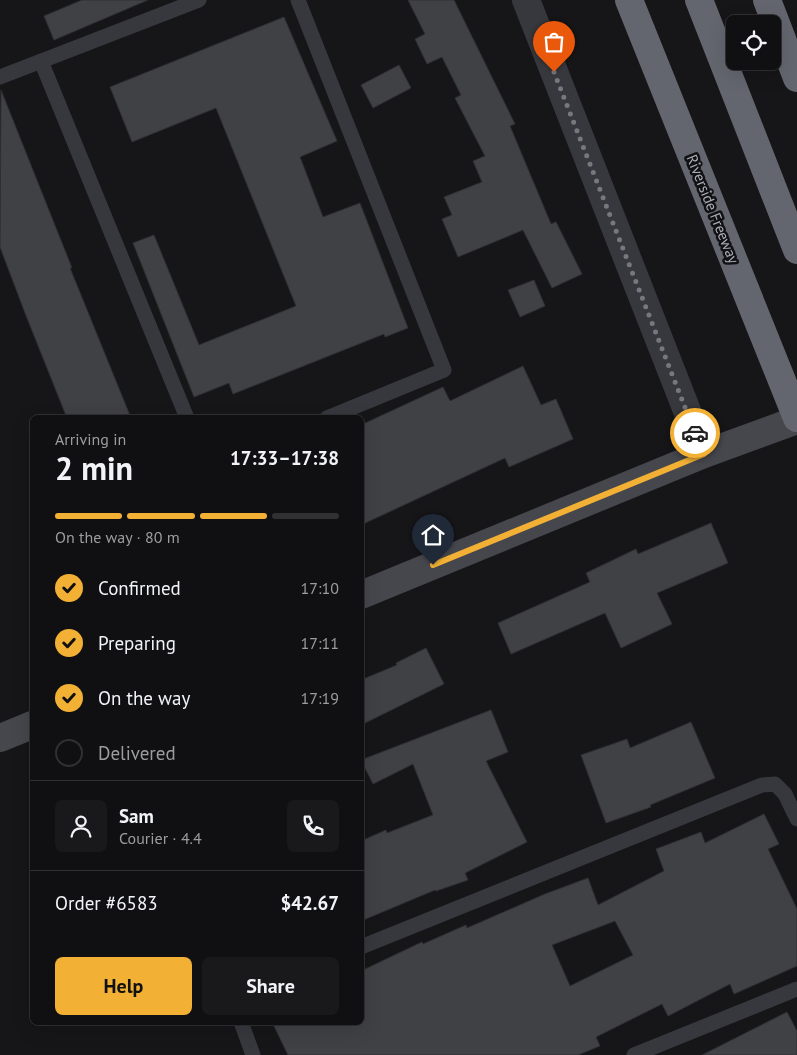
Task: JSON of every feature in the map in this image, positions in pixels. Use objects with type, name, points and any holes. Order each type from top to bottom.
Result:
[{"type":"highway","name":"Riverside Freeway","points":[[628,0],[797,419]]},
{"type":"highway","points":[[699,0],[797,250]]},
{"type":"highway","points":[[767,0],[797,78]]},
{"type":"street","points":[[526,0],[704,454]]},
{"type":"street","points":[[364,594],[704,454],[797,419]]},
{"type":"street","points":[[0,738],[30,726]]},
{"type":"lane","points":[[0,77],[199,0]]},
{"type":"lane","points":[[298,0],[444,370],[334,415]]},
{"type":"lane","points":[[41,61],[186,415]]},
{"type":"lane","points":[[364,946],[762,785],[775,784],[785,794],[797,819]]},
{"type":"lane","points":[[634,1055],[797,989]]},
{"type":"lane","points":[[242,1025],[253,1055]]},
{"type":"building","points":[[82,0],[148,0],[54,40],[44,16]]},
{"type":"building","points":[[408,0],[454,0],[515,124],[510,126],[551,224],[556,222],[582,274],[552,288],[523,230],[458,257],[442,219],[452,215],[444,197],[482,182],[473,161],[485,156],[455,98],[461,95],[442,57],[427,64],[415,39],[425,34]]},
{"type":"building","points":[[284,17],[337,141],[300,157],[323,217],[360,203],[408,328],[385,337],[384,334],[233,394],[229,383],[194,397],[133,243],[154,235],[199,345],[296,306],[216,108],[132,142],[110,87]]},
{"type":"building","points":[[399,65],[411,88],[373,108],[361,85]]},
{"type":"building","points":[[1,90],[130,415],[66,415],[0,247]]},
{"type":"building","points":[[534,280],[545,306],[520,317],[508,290]]},
{"type":"building","points":[[523,366],[541,405],[556,399],[573,439],[509,467],[505,458],[364,524],[364,424],[443,387],[450,401]]},
{"type":"building","points":[[711,523],[728,563],[657,593],[672,624],[621,648],[605,613],[511,654],[498,623],[590,582],[586,573],[636,549],[638,554]]},
{"type":"building","points":[[426,648],[444,684],[364,724],[364,679],[397,665],[396,663]]},
{"type":"building","points":[[491,710],[508,752],[486,761],[527,842],[465,873],[468,880],[435,890],[364,920],[364,840],[386,830],[387,833],[433,815],[413,764],[373,784],[364,766],[364,759]]},
{"type":"building","points":[[691,722],[715,778],[650,805],[651,807],[606,823],[581,755],[627,739],[630,748]]},
{"type":"building","points":[[764,814],[779,844],[768,849],[797,909],[797,966],[734,994],[730,984],[668,1016],[662,1004],[596,1037],[600,1046],[578,1055],[288,1055],[273,1025],[364,1025],[364,970],[422,942],[423,944],[466,925],[467,928],[545,894],[588,878],[598,905],[664,871],[656,849],[701,832],[705,843]],"holes":[[[615,921],[633,955],[570,986],[552,945]]]},
{"type":"building","points":[[787,1012],[797,1031],[797,1055],[702,1055]]},
{"type":"way so far","points":[[554,72],[695,433]]},
{"type":"route","points":[[433,565],[704,454],[695,433]]}]
